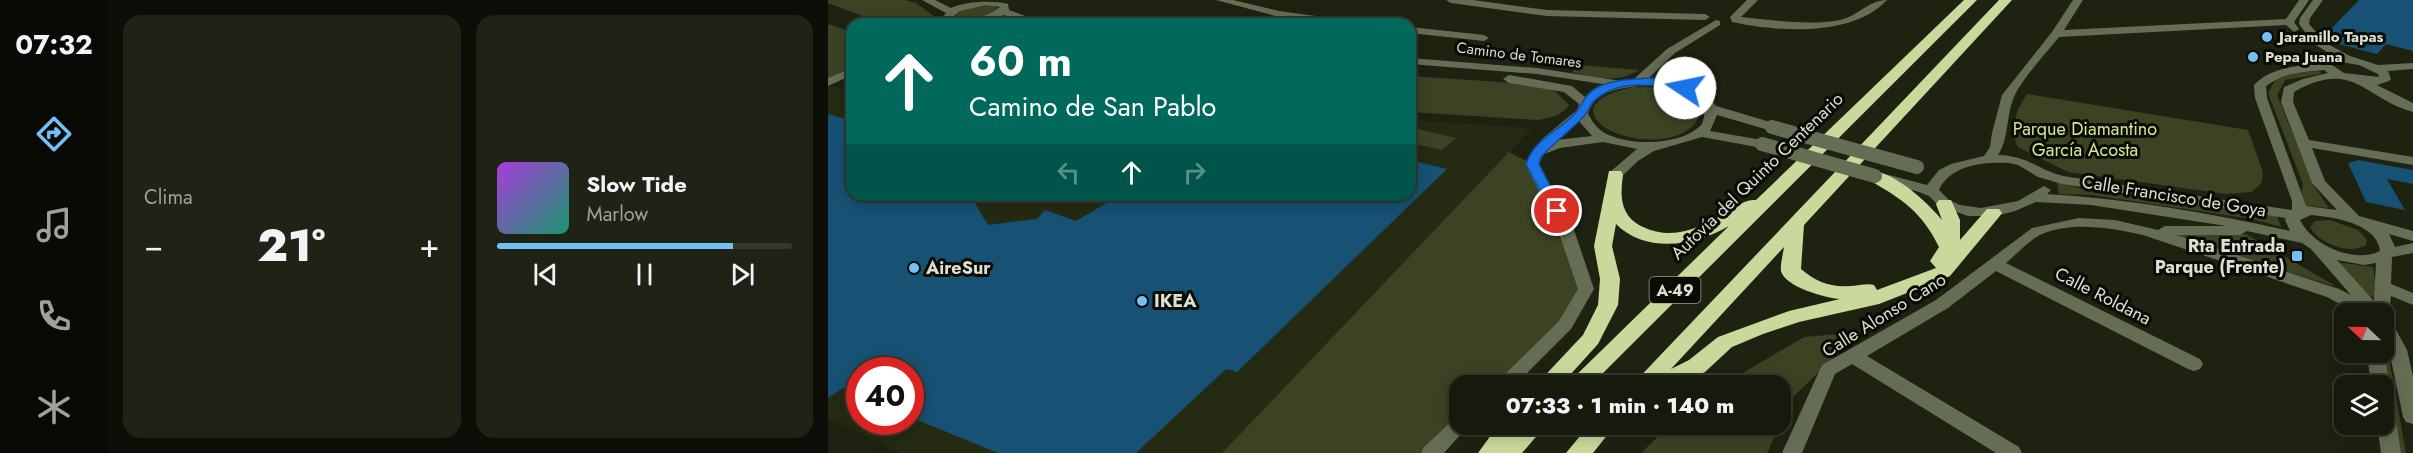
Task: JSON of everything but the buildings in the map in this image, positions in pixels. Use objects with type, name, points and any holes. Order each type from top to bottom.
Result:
[{"type":"highway","name":"Autovía del Quinto Centenario","points":[[1587,375],[1971,0]]},
{"type":"highway","name":"A-49","points":[[1652,375],[2006,0]]},
{"type":"highway","points":[[1875,176],[1914,198],[1938,223],[1949,249]]},
{"type":"highway","points":[[1612,185],[1618,215],[1631,227],[1648,236],[1668,239],[1697,236],[1772,194]]},
{"type":"highway","points":[[1557,375],[1591,339],[1608,305],[1611,279],[1603,246],[1612,185]]},
{"type":"highway","points":[[1795,224],[1791,271],[1802,282],[1824,291],[1855,294],[1898,282],[1935,266],[1949,249],[1952,221],[1945,204]]},
{"type":"highway","points":[[1678,375],[1696,366],[1725,342],[1756,329],[1796,316],[1872,299],[1922,282],[1943,272],[1993,213]]},
{"type":"highway","points":[[1490,453],[1505,435]]},
{"type":"highway","points":[[1507,453],[1525,435]]},
{"type":"highway","points":[[1578,453],[1595,435]]},
{"type":"street","points":[[927,0],[951,12]]},
{"type":"street","points":[[1221,0],[1279,14],[1309,18]]},
{"type":"street","points":[[1451,0],[1558,13],[1705,17],[1717,15],[1788,24],[1842,22],[1860,16],[1882,0]]},
{"type":"street","points":[[1639,81],[1680,44],[1716,23],[1736,19],[1754,0]]},
{"type":"street","points":[[1989,158],[1997,147],[1998,133],[2008,94],[2056,34],[2078,0]]},
{"type":"street","points":[[2289,22],[2304,0]]},
{"type":"street","points":[[2318,0],[2305,18],[2304,24],[2307,30],[2331,51],[2350,60],[2377,68],[2383,72],[2385,79],[2362,81],[2341,76],[2303,81],[2288,90],[2287,102],[2319,183],[2359,221],[2385,239],[2389,247],[2386,255],[2382,303]]},
{"type":"street","points":[[947,18],[951,12],[981,1],[1006,5],[1031,18]]},
{"type":"street","points":[[985,18],[1006,5]]},
{"type":"street","points":[[1705,17],[1706,20],[1716,23]]},
{"type":"street","points":[[2056,34],[2289,22]]},
{"type":"street","points":[[2289,22],[2301,38],[2341,76]]},
{"type":"street","points":[[1416,31],[1484,38]]},
{"type":"street","points":[[2350,60],[2288,70],[2271,75],[2260,85],[2261,98],[2299,201],[2297,214],[2292,220],[2294,228],[2367,303]]},
{"type":"street","name":"Camino de Tomares","points":[[1416,61],[1538,71],[1599,82],[1625,83]]},
{"type":"street","points":[[1656,65],[1667,83]]},
{"type":"street","points":[[2377,68],[2413,66]]},
{"type":"street","name":"Camino de Tomares","points":[[1416,71],[1526,80],[1568,89],[1583,108],[1586,125],[1607,139]]},
{"type":"street","points":[[828,82],[846,74]]},
{"type":"street","points":[[1513,375],[1565,325],[1586,289],[1566,230],[1533,164],[1535,156],[1597,92],[1639,81],[1667,83],[1699,95],[1711,110],[1917,168],[1946,170],[1989,158],[2022,162]]},
{"type":"street","points":[[2362,81],[2413,108]]},
{"type":"street","points":[[2379,81],[2413,100]]},
{"type":"street","points":[[1535,156],[1557,144],[1607,139],[1631,145],[1656,146],[1680,142],[1699,133],[1707,126],[1711,118],[1711,110]]},
{"type":"street","points":[[1699,133],[1762,144],[1931,191],[1945,204],[1971,212],[1993,213],[2036,198],[2046,187],[2042,174]]},
{"type":"street","points":[[1998,133],[2005,147],[2022,162]]},
{"type":"street","points":[[1607,139],[1616,160],[1612,185]]},
{"type":"street","points":[[2303,143],[2413,160]]},
{"type":"street","points":[[1612,185],[1629,159],[1656,146]]},
{"type":"street","name":"Calle Francisco de Goya","points":[[2022,162],[2042,174],[2092,186],[2297,214],[2323,210],[2413,236]]},
{"type":"street","points":[[1931,191],[1934,180],[1946,170]]},
{"type":"street","name":"Calle Francisco de Goya","points":[[2036,198],[2091,201],[2264,229],[2310,243],[2344,257],[2361,260],[2413,248]]},
{"type":"street","name":"Calle Alonso Cano","points":[[1792,453],[1828,370],[1942,304],[2037,231],[2079,222],[2115,224],[2147,231],[2333,292],[2352,303]]},
{"type":"street","points":[[2147,231],[2264,229]]},
{"type":"street","name":"Calle Roldana","points":[[1995,264],[2194,364]]},
{"type":"street","points":[[2383,287],[2413,299]]},
{"type":"street","points":[[2394,342],[2398,350],[2413,417]]},
{"type":"street","points":[[1853,356],[2012,453]]},
{"type":"street","points":[[1431,453],[1450,435]]},
{"type":"street","points":[[2389,435],[2391,453]]},
{"type":"shaded area","points":[[828,85],[846,90],[846,201],[1416,201],[1416,120],[1532,128],[1222,453],[901,453],[863,435],[924,435],[924,357],[846,357],[846,427],[828,418]]},
{"type":"green space","points":[[828,0],[905,0],[916,3],[935,17],[868,18],[828,3]]},
{"type":"green space","points":[[989,4],[998,8],[983,17],[955,17],[962,9]]},
{"type":"green space","points":[[828,24],[846,30],[846,75],[828,83]]},
{"type":"green space","points":[[1579,65],[1639,70],[1622,77],[1606,78],[1572,72]]},
{"type":"green space","points":[[2319,71],[2322,74],[2285,80],[2277,95],[2314,186],[2329,208],[2299,205],[2303,184],[2268,93],[2276,79],[2296,73]]},
{"type":"green space","points":[[1416,76],[1530,84],[1555,91],[1569,105],[1555,116],[1537,120],[1416,112]]},
{"type":"green space","points":[[1633,87],[1668,90],[1689,98],[1699,110],[1695,123],[1672,137],[1651,140],[1631,138],[1600,124],[1594,114],[1596,104],[1608,95]]},
{"type":"green space","name":"Parque Diamantino García Acosta","points":[[2027,94],[2248,130],[2263,172],[2262,182],[2252,192],[2226,194],[2068,172],[2018,147],[2012,132],[2018,109]]},
{"type":"green space","points":[[1416,129],[1456,138],[1442,150],[1416,144]]},
{"type":"green space","points":[[1509,152],[1532,164],[1586,289],[1565,325],[1512,375],[1449,375],[1449,435],[1431,453],[1222,453]]},
{"type":"green space","points":[[2057,182],[2090,191],[2277,216],[2281,227],[2252,219],[2092,195],[2059,194]]},
{"type":"green space","points":[[2330,220],[2358,230],[2367,240],[2366,245],[2352,249],[2335,246],[2320,238],[2310,227],[2315,221]]},
{"type":"green space","points":[[2246,234],[2337,287],[2169,235]]},
{"type":"green space","points":[[2337,262],[2373,267],[2376,298],[2369,296]]},
{"type":"green space","points":[[1860,332],[1794,396],[1791,402],[1791,375],[1739,375],[1804,337]]},
{"type":"green space","points":[[2380,363],[2390,363],[2392,375],[2383,375]]},
{"type":"green space","points":[[2394,386],[2406,453],[2397,453],[2394,435]]},
{"type":"green space","points":[[1660,435],[1776,435],[1767,453],[1641,453]]},
{"type":"place","name":"Jaramillo Tapas","points":[[2267,37]]},
{"type":"place","name":"Pepa Juana","points":[[2253,57]]},
{"type":"place","name":"Rta Entrada Parque (Frente)","points":[[2297,256]]},
{"type":"place","name":"AireSur","points":[[914,268]]},
{"type":"place","name":"IKEA","points":[[1142,301]]},
{"type":"route","points":[[1557,211],[1533,164],[1535,156],[1582,112],[1588,99],[1603,89],[1639,81],[1667,83],[1685,88]]}]
